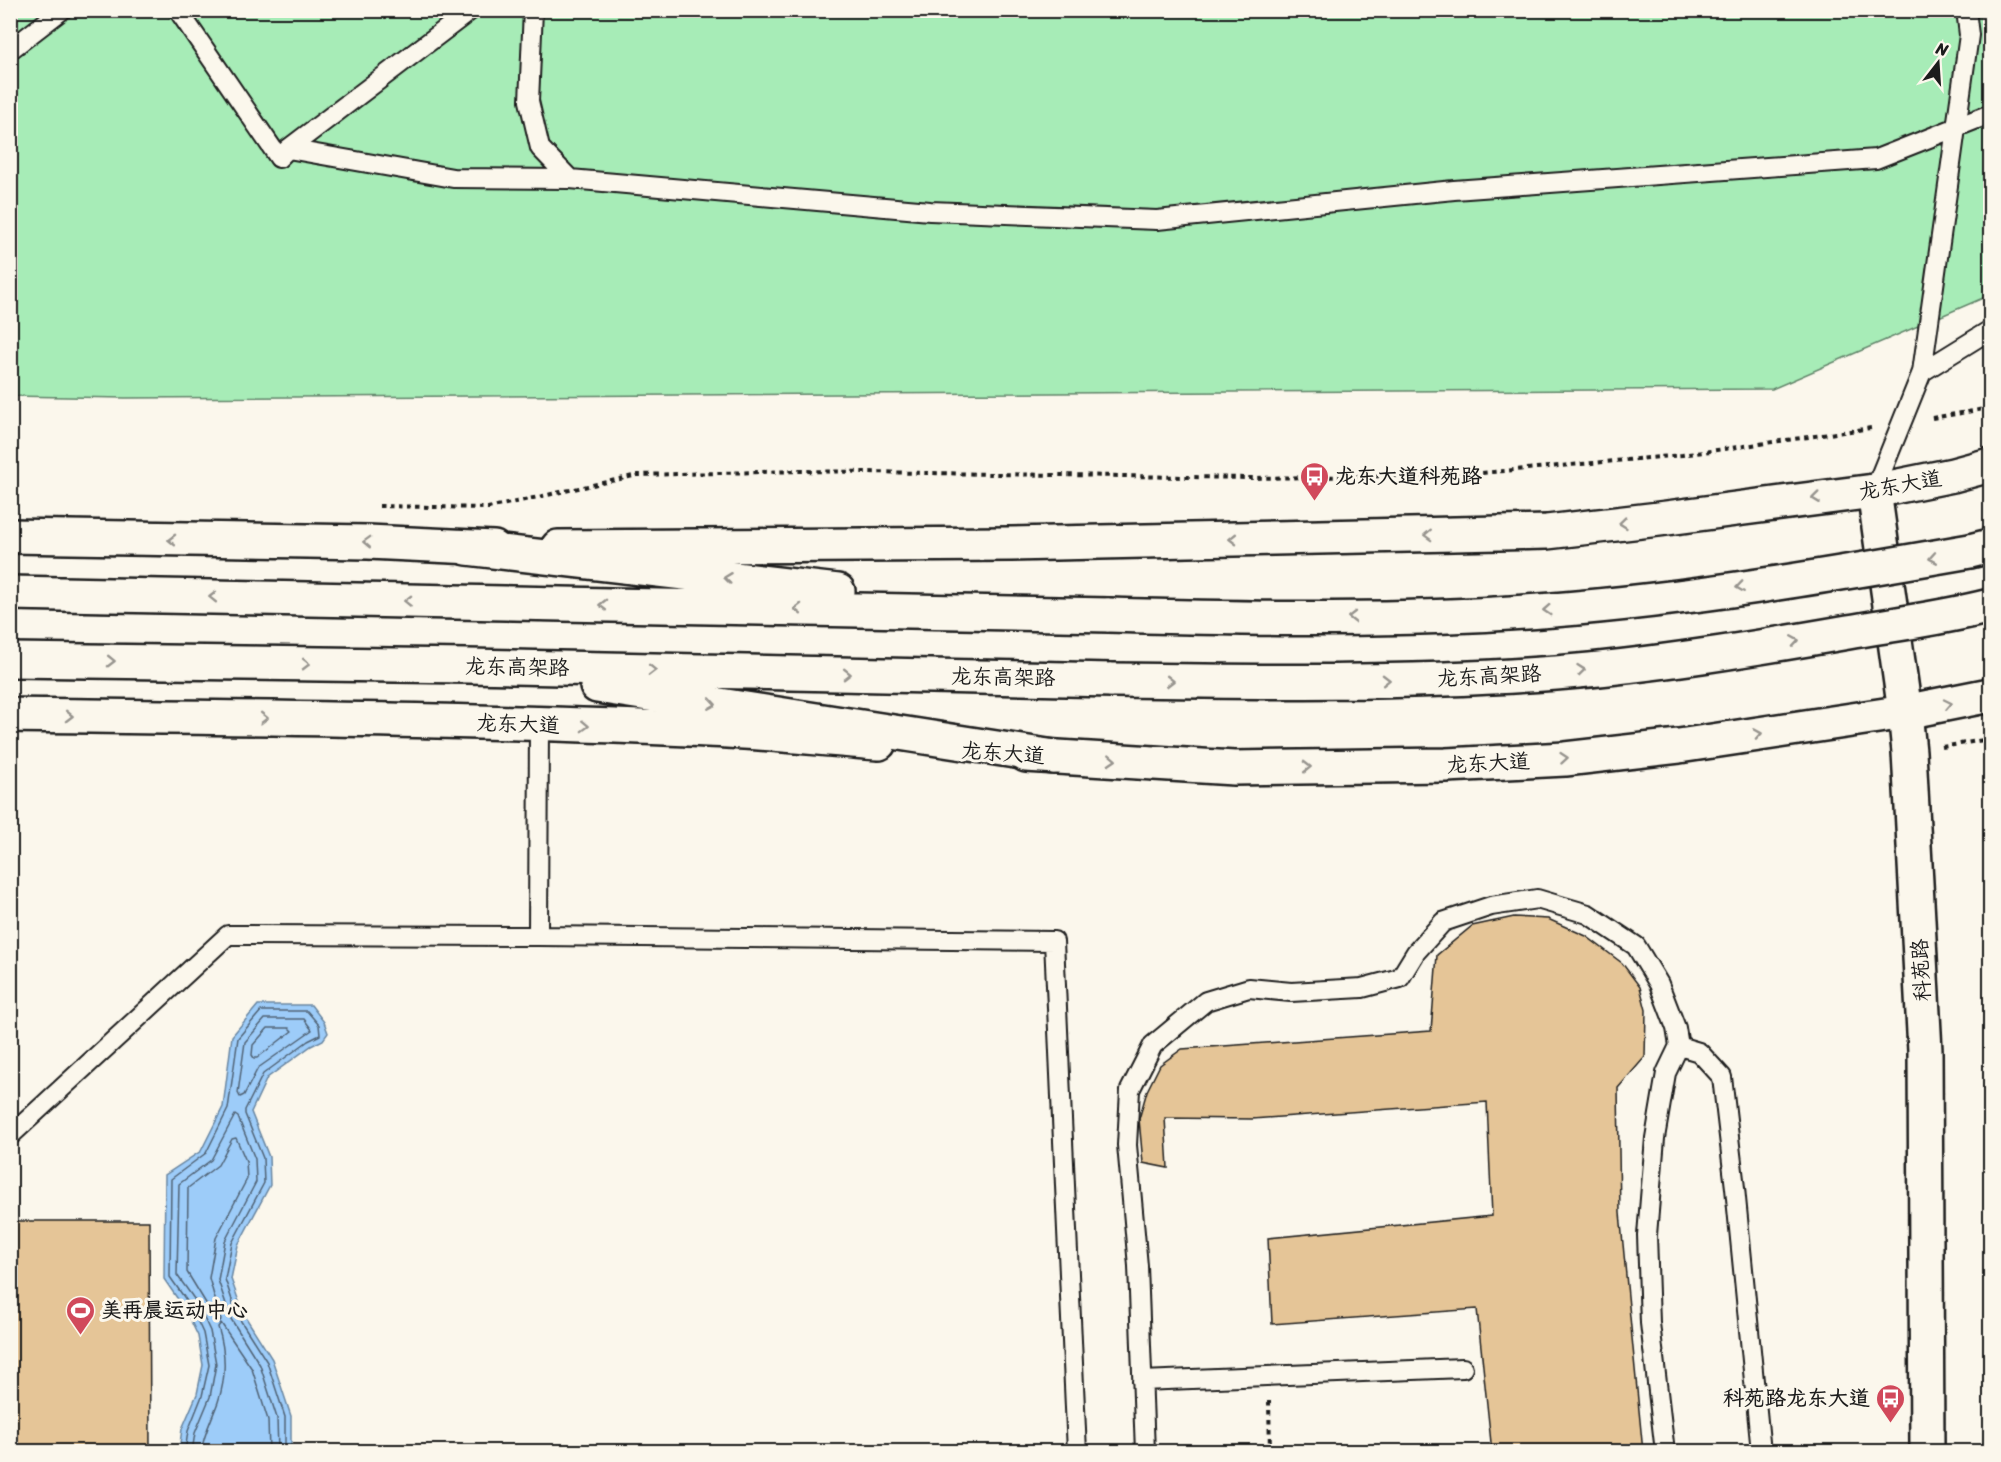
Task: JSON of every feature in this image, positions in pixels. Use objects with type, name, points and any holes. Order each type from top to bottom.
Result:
[{"type":"main road","name":"龙东大道","points":[[10,536],[369,542],[467,548],[1011,544],[1547,531],[1874,491],[1990,465]]},
{"type":"main road","name":"科苑路","points":[[1874,491],[1909,752],[1925,1051],[1927,1452]]},
{"type":"main road","points":[[10,593],[1231,618],[1424,617],[1554,610],[1669,597],[1789,580],[1990,546]]},
{"type":"main road","points":[[467,548],[1036,614]]},
{"type":"main road","name":"龙东高架路","points":[[10,660],[468,666],[1234,682],[1443,680],[1557,673],[1668,660],[1768,646],[1990,606]]},
{"type":"main road","points":[[468,666],[1054,757]]},
{"type":"main road","name":"龙东大道","points":[[10,716],[408,720],[709,730],[1054,757],[1234,768],[1458,765],[1565,759],[1679,746],[1905,712],[1990,695]]},
{"type":"lane","points":[[10,50],[62,10]]},
{"type":"lane","points":[[178,10],[279,159],[288,149],[471,10]]},
{"type":"lane","points":[[533,10],[529,101],[540,148],[570,179]]},
{"type":"lane","points":[[1874,491],[1922,372],[1969,35],[1966,10]]},
{"type":"lane","points":[[288,149],[453,178],[570,179],[930,211],[1157,220],[1454,190],[1876,159],[1990,114]]},
{"type":"lane","points":[[1922,372],[1990,330]]},
{"type":"lane","points":[[538,936],[539,724]]},
{"type":"lane","points":[[1145,1452],[1138,1266],[1127,1145],[1130,1090],[1153,1045],[1206,1001],[1249,988],[1291,992],[1362,988],[1400,978],[1416,952],[1443,922],[1491,906],[1537,899],[1588,914],[1635,946],[1659,984],[1676,1028],[1679,1046],[1666,1072],[1655,1138],[1647,1235],[1650,1323],[1665,1452]]},
{"type":"lane","points":[[10,1136],[228,935],[1054,941],[1077,1452]]},
{"type":"lane","points":[[1679,1046],[1699,1052],[1722,1077],[1761,1452]]},
{"type":"lane","points":[[1142,1382],[1463,1368]]},
{"type":"path","points":[[371,506],[488,508],[638,475],[801,471],[1251,478],[1459,475],[1682,455],[1826,436],[1990,408]]},
{"type":"path","points":[[1909,752],[1990,739]]},
{"type":"path","points":[[1268,1376],[1270,1452]]},
{"type":"green space","points":[[11,11],[1990,11],[1990,295],[1772,389],[125,398],[11,396]]},
{"type":"water","points":[[258,1005],[311,1005],[324,1022],[328,1033],[323,1040],[267,1078],[251,1112],[269,1157],[270,1185],[238,1245],[231,1279],[243,1313],[272,1359],[291,1416],[291,1451],[179,1451],[182,1429],[197,1394],[203,1365],[198,1336],[186,1311],[164,1279],[165,1175],[201,1151],[223,1107],[232,1036]]},
{"type":"building","points":[[1514,917],[1548,919],[1586,936],[1622,963],[1640,987],[1646,1010],[1645,1057],[1618,1088],[1620,1213],[1643,1452],[1492,1452],[1477,1309],[1272,1324],[1268,1238],[1492,1216],[1487,1102],[1252,1119],[1165,1118],[1168,1168],[1143,1163],[1139,1119],[1147,1091],[1160,1065],[1182,1049],[1431,1031],[1437,955],[1472,926]]},
{"type":"building","name":"美再晨运动中心","points":[[10,1221],[149,1221],[150,1452],[10,1452]]},
{"type":"place","name":"龙东大道科苑路","points":[[1314,502]]},
{"type":"place","name":"美再晨运动中心","points":[[80,1336]]},
{"type":"place","name":"科苑路龙东大道","points":[[1891,1424]]}]
